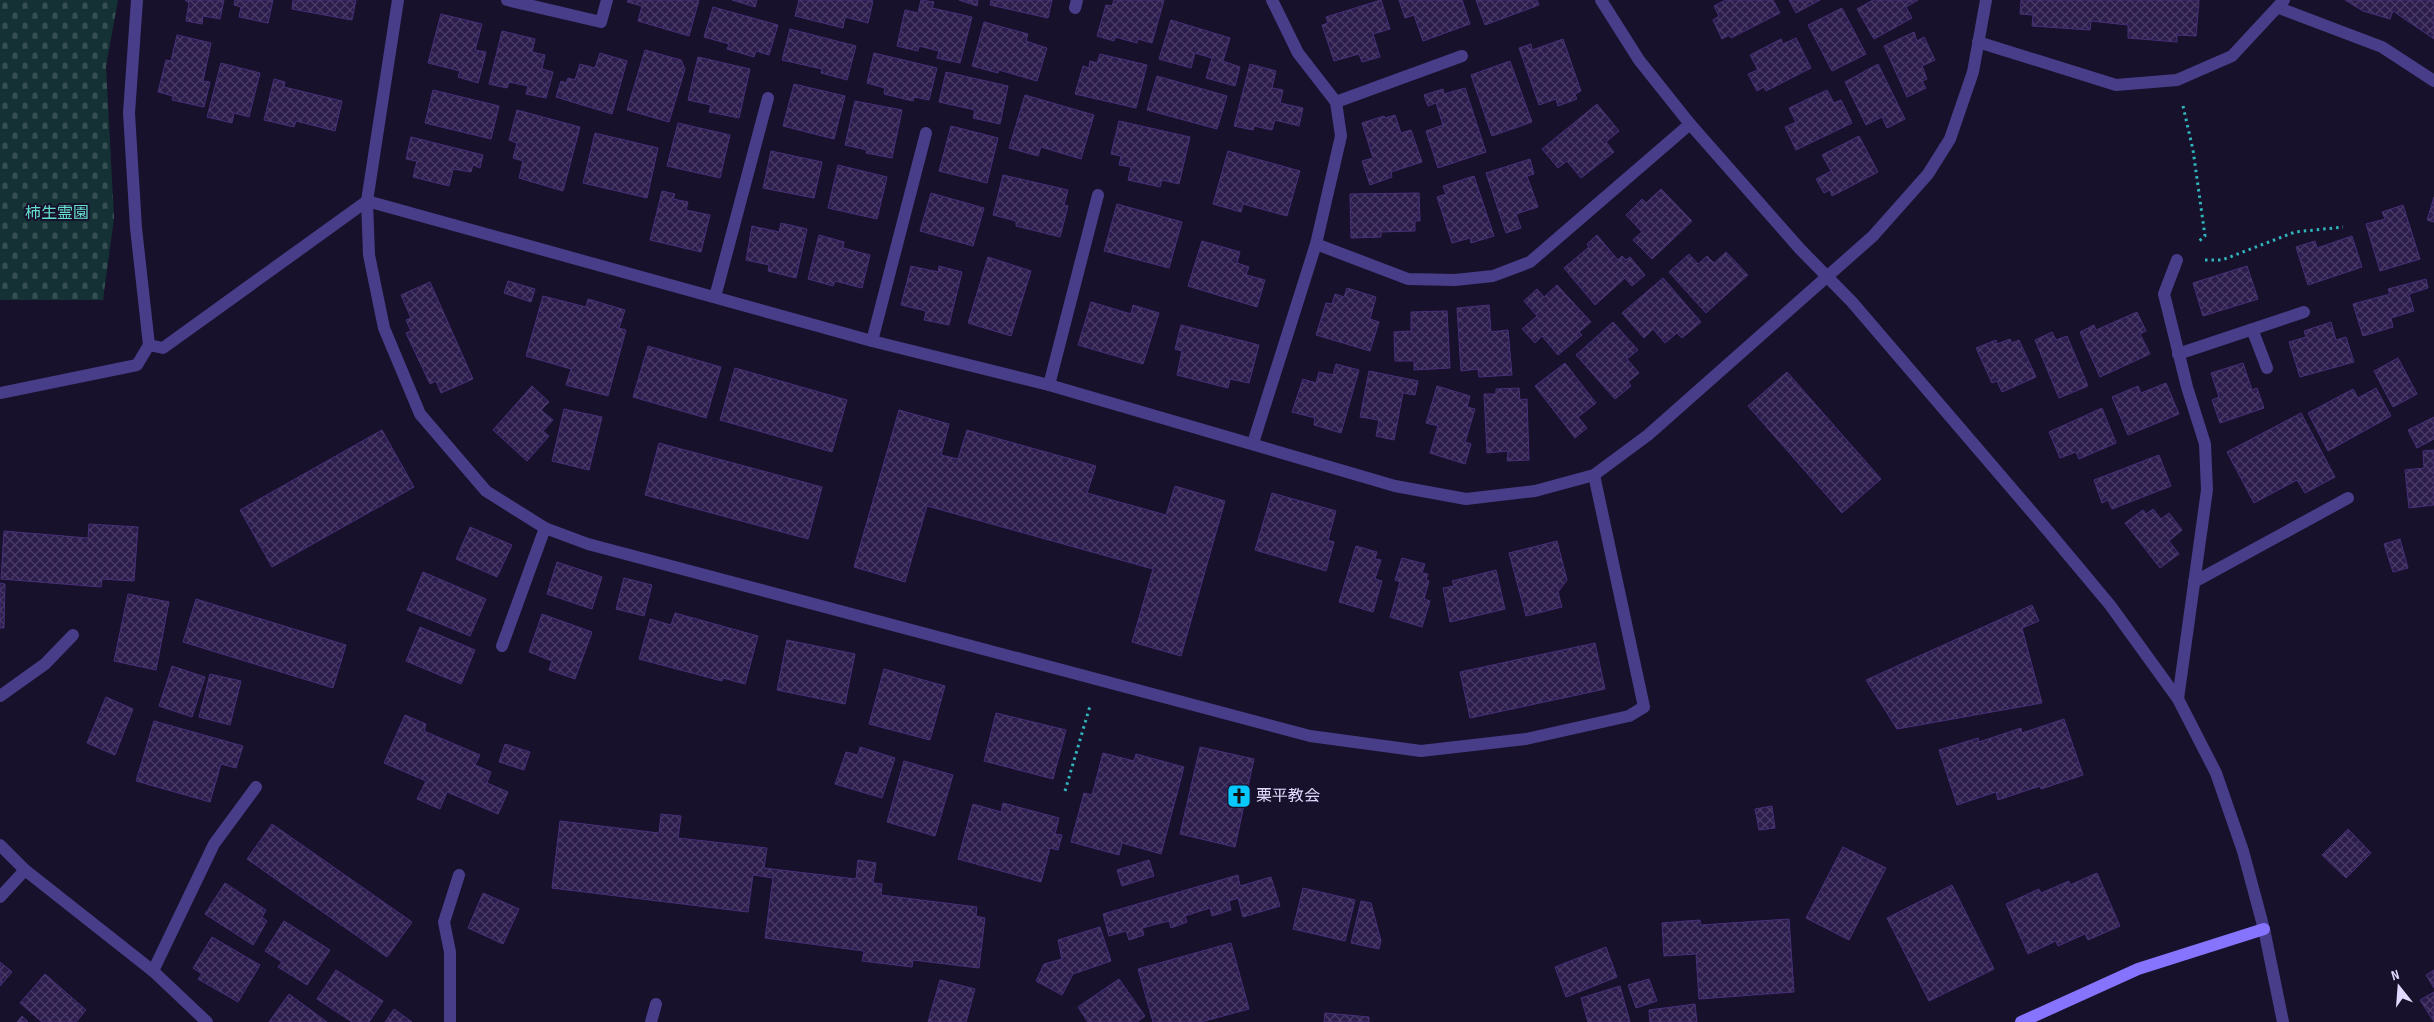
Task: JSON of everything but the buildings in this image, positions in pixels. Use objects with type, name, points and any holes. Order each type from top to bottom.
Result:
[{"type":"main road","points":[[2021,1022],[2138,969],[2264,929]]},
{"type":"street","points":[[0,393],[137,365],[149,345],[136,228],[129,113],[137,0]]},
{"type":"street","points":[[398,0],[367,201],[369,255],[384,328],[420,414],[486,491],[545,528],[588,544],[1098,678],[1310,736],[1421,751],[1526,739],[1629,716],[1644,707],[1594,475]]},
{"type":"street","points":[[507,0],[600,22],[607,0]]},
{"type":"street","points":[[1252,443],[1316,244],[1341,136],[1336,102],[1298,53],[1272,0]]},
{"type":"street","points":[[1601,0],[1640,60],[1690,124],[1826,276],[1852,302],[2049,532],[2110,605],[2178,698],[2216,774],[2243,850],[2264,929],[2283,1022]]},
{"type":"street","points":[[367,201],[872,340],[1049,385],[1395,486],[1466,499],[1535,491],[1594,475],[1648,435],[1873,236],[1928,174],[1950,139],[1973,72],[1986,0]]},
{"type":"street","points":[[1978,42],[2116,86],[2177,80],[2232,56],[2282,4],[2382,47],[2434,81]]},
{"type":"street","points":[[1336,102],[1462,56]]},
{"type":"street","points":[[715,297],[768,98]]},
{"type":"street","points":[[1316,244],[1408,279],[1455,280],[1493,276],[1530,262],[1690,124]]},
{"type":"street","points":[[872,340],[926,133]]},
{"type":"street","points":[[1049,385],[1098,195]]},
{"type":"street","points":[[149,345],[163,348],[367,201]]},
{"type":"street","points":[[2177,260],[2164,294],[2178,354],[2204,444],[2207,490],[2178,698]]},
{"type":"street","points":[[2178,354],[2304,312]]},
{"type":"street","points":[[2252,329],[2267,368]]},
{"type":"street","points":[[2194,582],[2348,498]]},
{"type":"street","points":[[502,646],[545,528]]},
{"type":"street","points":[[0,696],[45,664],[73,635]]},
{"type":"street","points":[[153,971],[214,844],[256,787]]},
{"type":"street","points":[[0,845],[25,870],[153,971],[207,1022]]},
{"type":"street","points":[[0,897],[25,870]]},
{"type":"street","points":[[450,1022],[450,952],[444,922],[459,875]]},
{"type":"street","points":[[651,1022],[656,1004]]},
{"type":"path","points":[[2177,80],[2194,150],[2205,236],[2177,260]]},
{"type":"path","points":[[2177,260],[2222,260],[2295,232],[2343,227]]},
{"type":"path","points":[[1065,791],[1098,678]]},
{"type":"green space","name":"柿生霊園","points":[[0,0],[118,0],[106,66],[114,218],[103,300],[0,300]]},
{"type":"place","name":"栗平教会","points":[[1239,796]]}]
